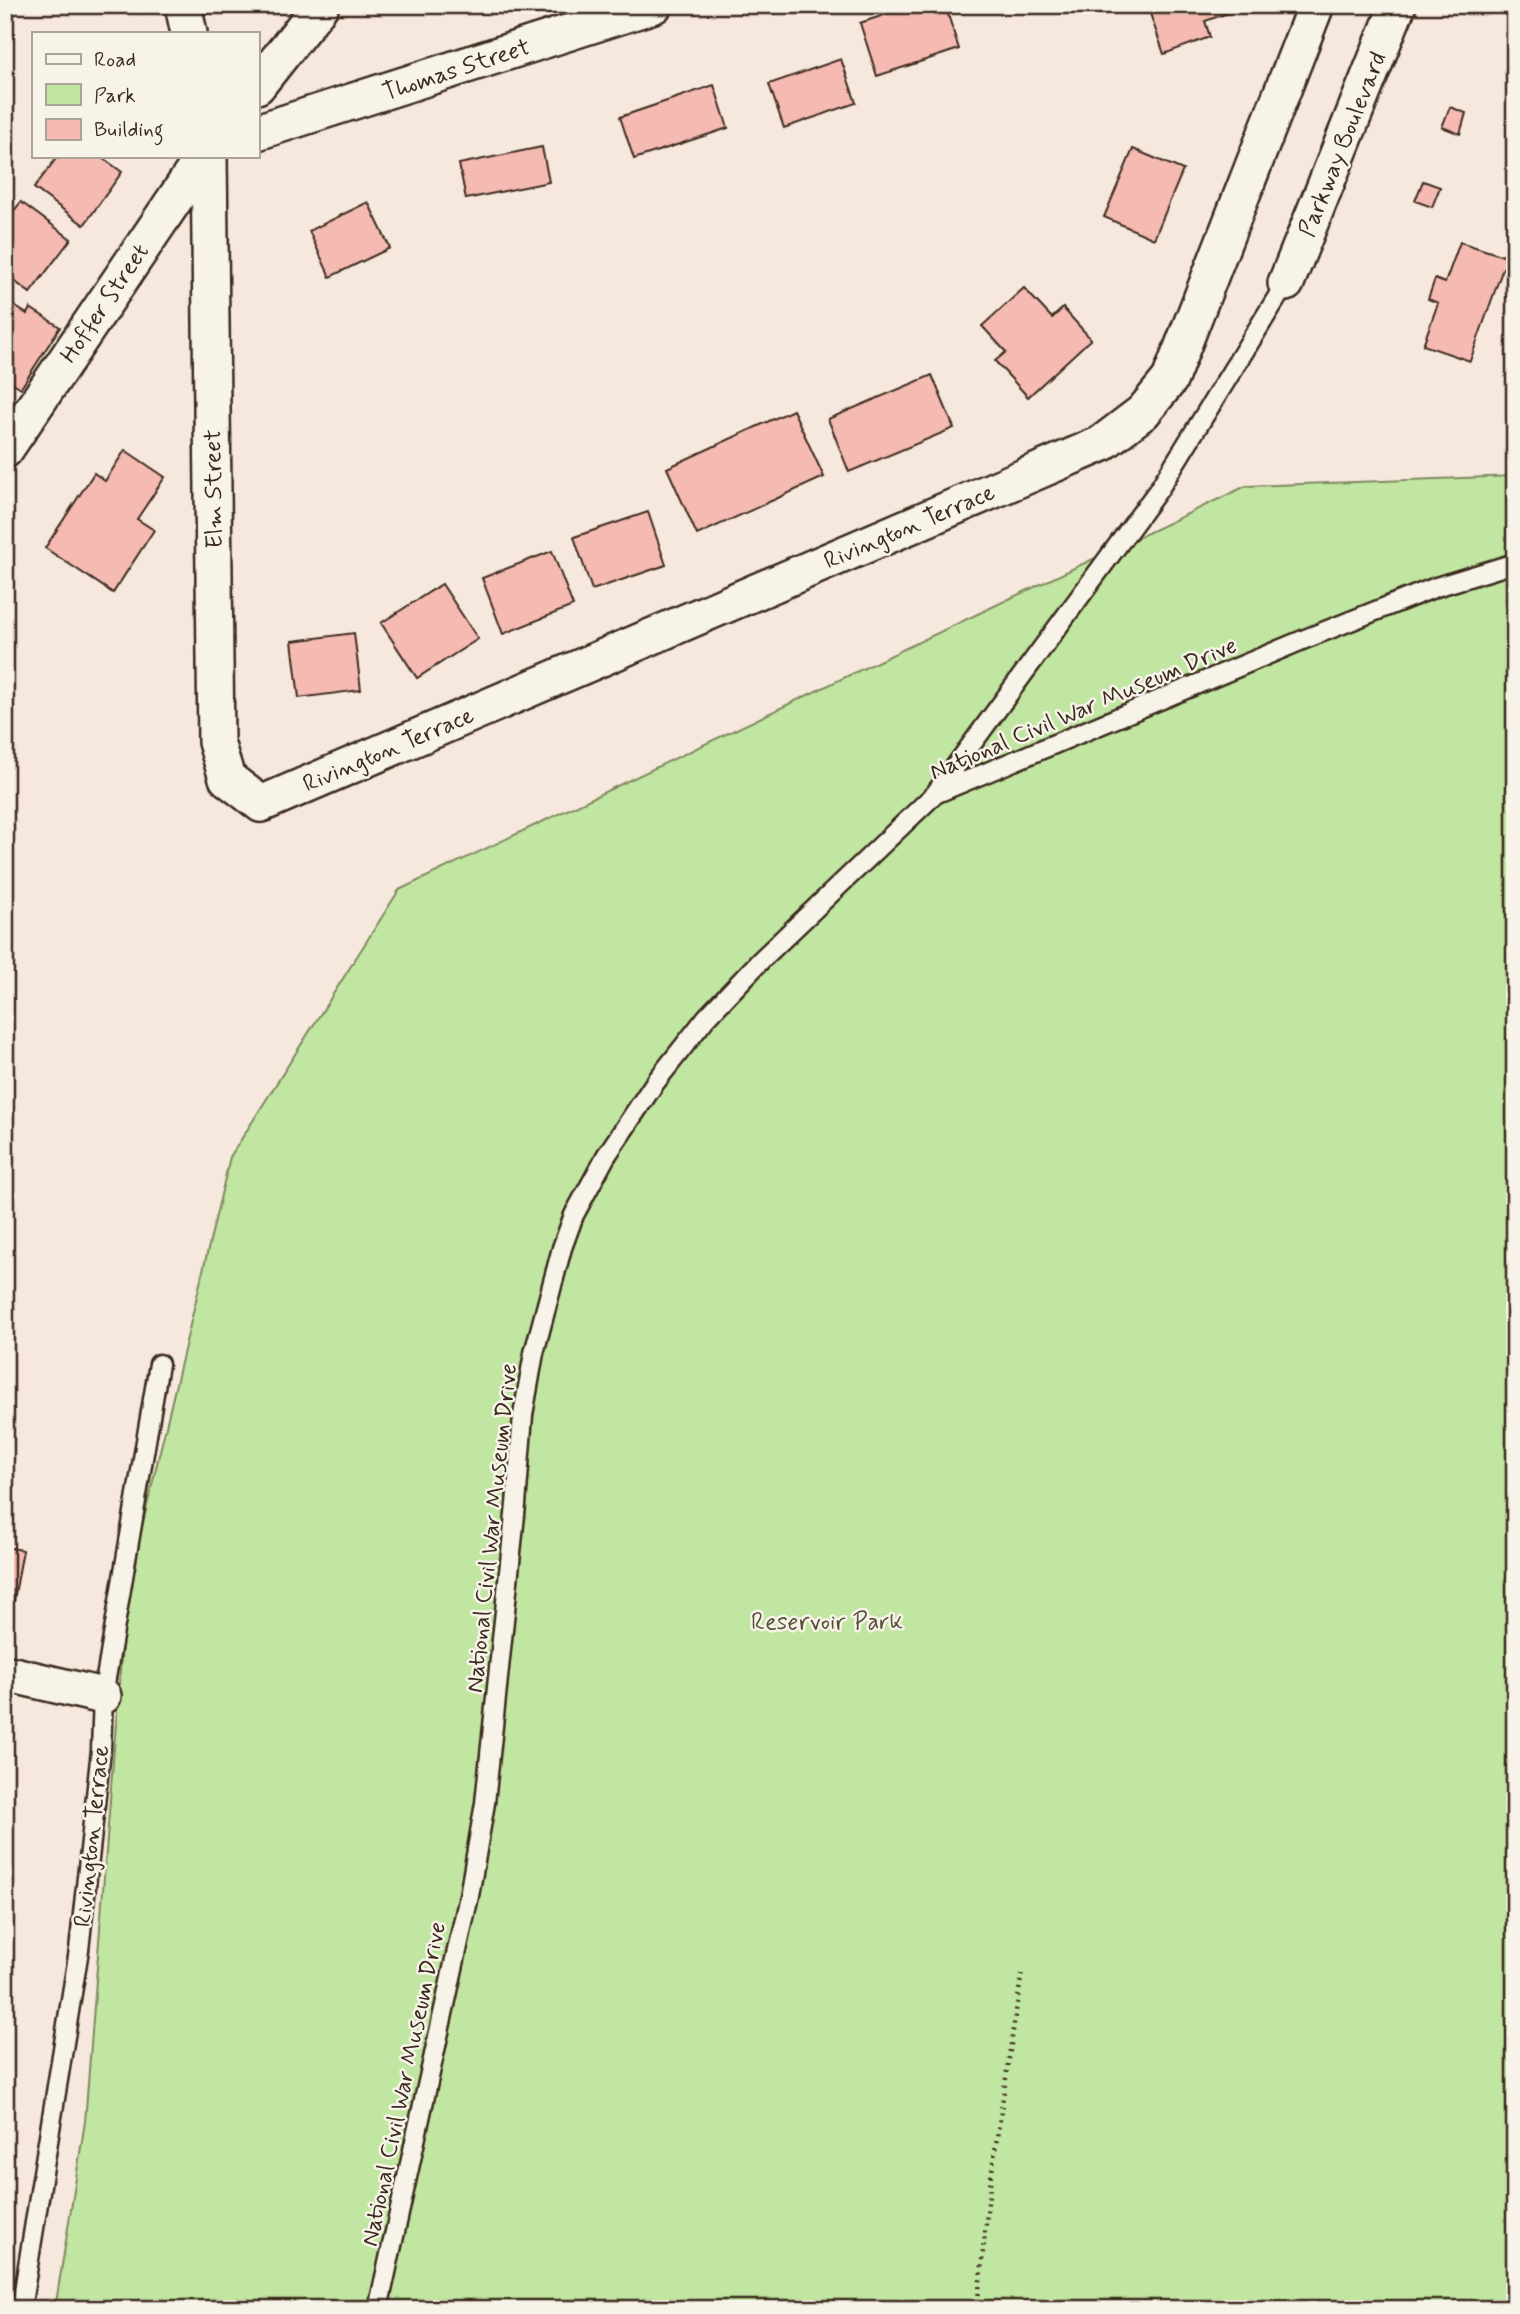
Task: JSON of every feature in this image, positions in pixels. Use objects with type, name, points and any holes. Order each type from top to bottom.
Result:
[{"type":"street","points":[[183,5],[188,32]]},
{"type":"street","points":[[259,83],[321,5]]},
{"type":"street","name":"Thomas Street","points":[[259,131],[654,5]]},
{"type":"street","name":"Rivington Terrace","points":[[261,804],[1101,444],[1143,412],[1170,379],[1316,5]]},
{"type":"street","name":"Parkway Boulevard","points":[[1286,283],[1398,5]]},
{"type":"street","name":"Hoffer Street","points":[[5,450],[203,158]]},
{"type":"street","name":"Elm Street","points":[[209,158],[216,742],[227,778],[261,804]]},
{"type":"street","points":[[5,1673],[103,1696]]},
{"type":"lane","points":[[935,794],[1159,489],[1286,283]]},
{"type":"lane","name":"National Civil War Museum Drive","points":[[379,2309],[481,1829],[515,1519],[523,1415],[542,1318],[574,1215],[606,1156],[654,1084],[706,1018],[762,958],[935,794],[1317,634],[1436,587],[1515,562]]},
{"type":"lane","name":"Rivington Terrace","points":[[21,2309],[79,1950],[101,1750],[103,1696],[159,1364]]},
{"type":"path","points":[[977,2309],[990,2184],[1021,1971]]},
{"type":"green space","name":"Reservoir Park","points":[[1515,476],[1515,2309],[55,2309],[85,2122],[126,1594],[230,1157],[399,890],[1246,486]]},
{"type":"building","points":[[914,5],[945,5],[959,49],[877,76],[860,23]]},
{"type":"building","points":[[1147,5],[1242,5],[1242,8],[1205,21],[1210,37],[1164,54]]},
{"type":"building","points":[[841,59],[856,103],[784,128],[769,84]]},
{"type":"building","points":[[714,85],[728,128],[634,159],[620,117]]},
{"type":"building","points":[[1450,107],[1466,113],[1460,134],[1442,127]]},
{"type":"building","points":[[542,147],[549,182],[466,199],[459,164]]},
{"type":"building","points":[[1133,149],[1183,170],[1154,239],[1104,217]]},
{"type":"building","points":[[56,158],[103,158],[122,172],[84,225],[34,188]]},
{"type":"building","points":[[1423,181],[1440,187],[1432,207],[1415,201]]},
{"type":"building","points":[[21,202],[71,239],[30,293],[5,274],[5,222]]},
{"type":"building","points":[[368,202],[390,248],[330,277],[309,231]]},
{"type":"building","points":[[1515,221],[1515,272],[1503,268],[1470,361],[1423,345],[1438,303],[1428,299],[1435,279],[1445,283],[1460,242],[1503,256]]},
{"type":"building","points":[[1024,288],[1052,318],[1063,308],[1091,339],[1028,397],[995,361],[1006,352],[982,326]]},
{"type":"building","points":[[5,300],[27,314],[30,308],[60,327],[21,388],[5,378]]},
{"type":"building","points":[[932,375],[954,428],[849,472],[828,419]]},
{"type":"building","points":[[793,410],[824,477],[697,535],[667,468]]},
{"type":"building","points":[[125,450],[165,477],[137,519],[154,530],[113,593],[45,548],[94,473],[105,481]]},
{"type":"building","points":[[648,512],[666,565],[592,590],[574,537]]},
{"type":"building","points":[[552,551],[573,606],[503,634],[482,578]]},
{"type":"building","points":[[442,584],[478,639],[417,678],[381,623]]},
{"type":"building","points":[[354,633],[361,690],[299,698],[292,641]]},
{"type":"building","points":[[5,1547],[23,1550],[14,1600],[5,1598]]}]
